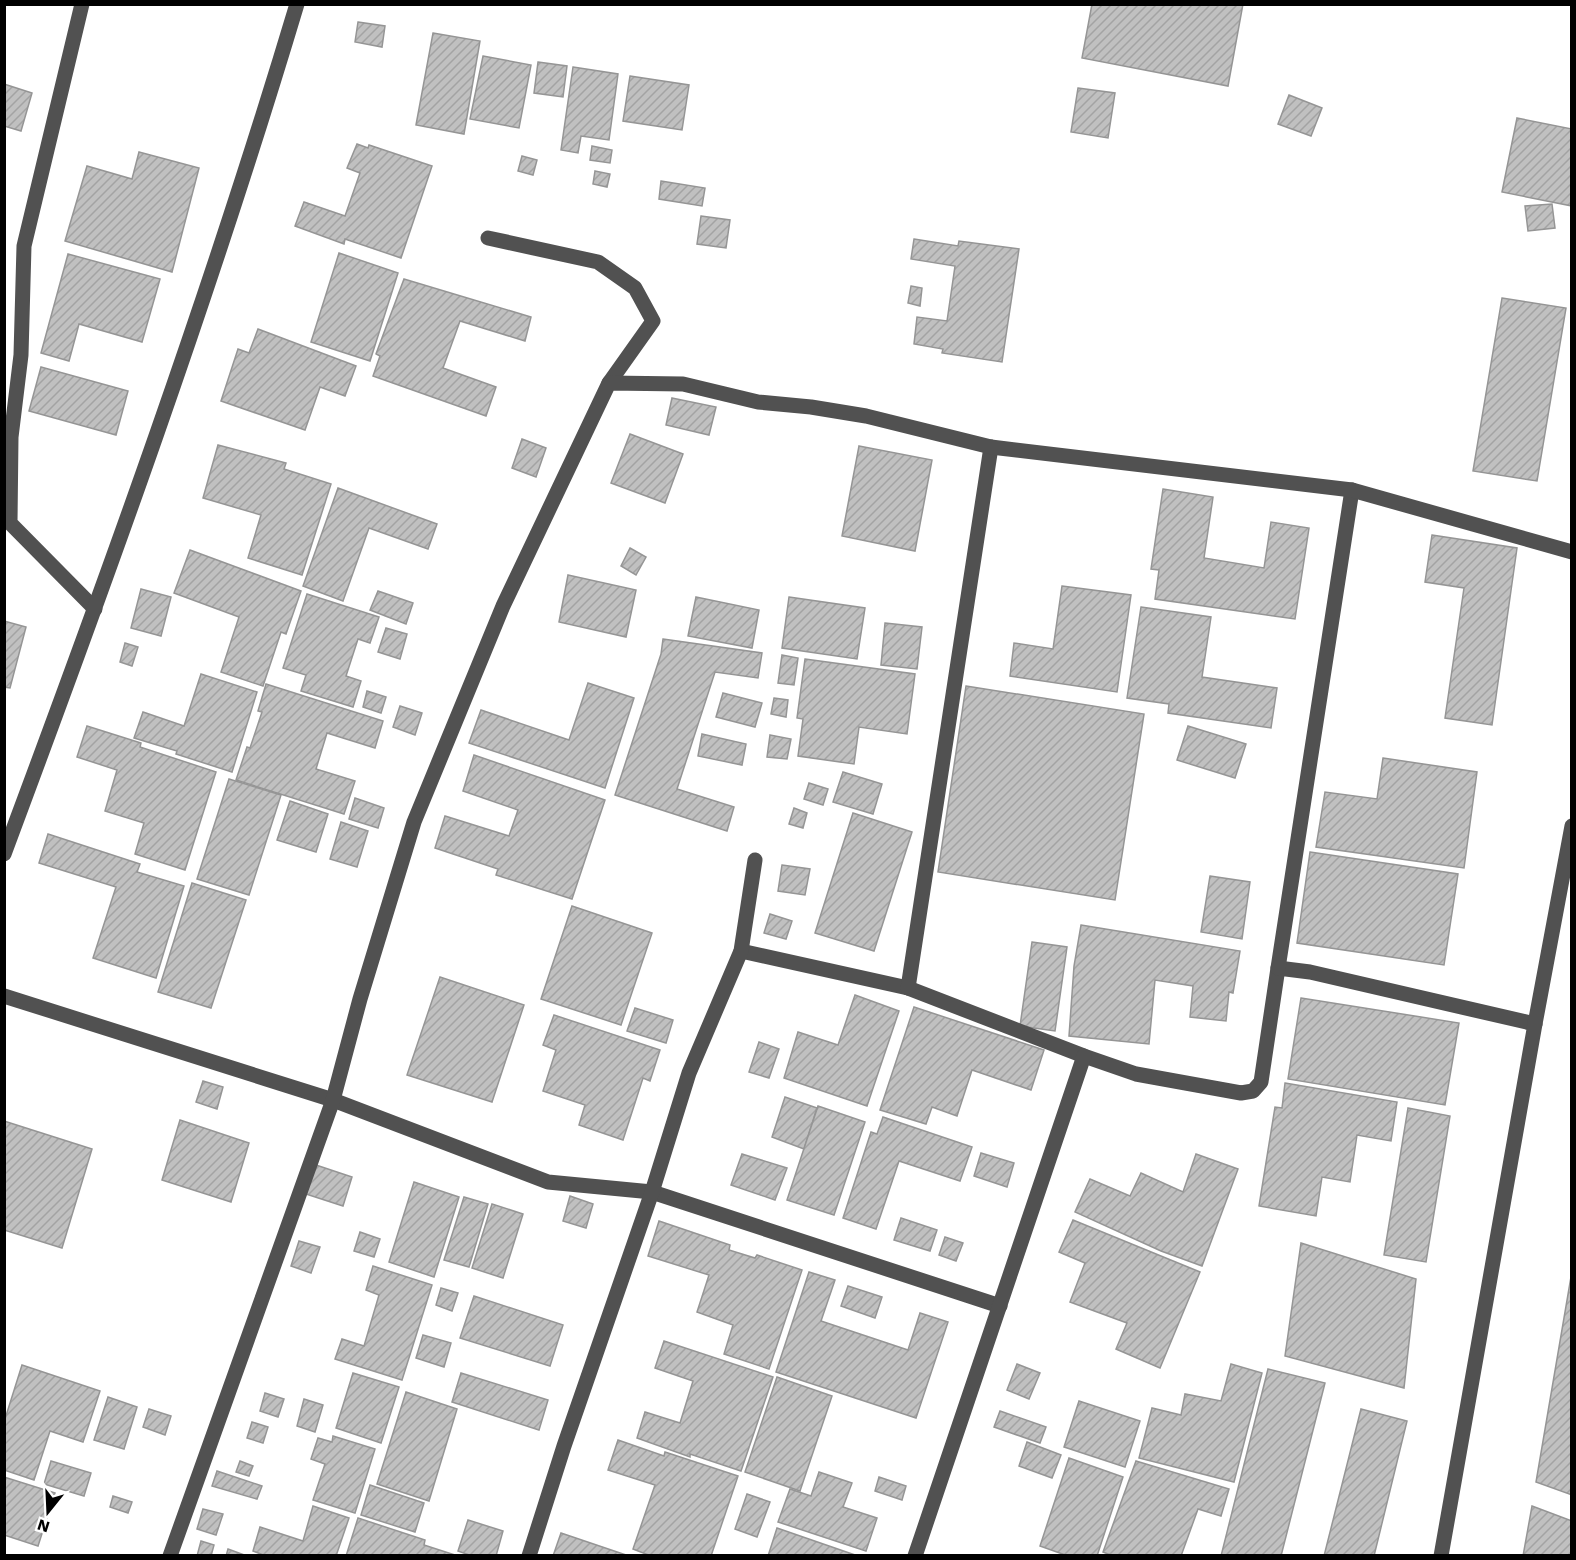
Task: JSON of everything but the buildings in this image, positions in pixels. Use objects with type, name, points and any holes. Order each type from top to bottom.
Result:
[{"type":"street","points":[[82,4],[24,246],[21,355],[11,437],[10,523],[95,609]]},
{"type":"street","points":[[4,854],[95,609],[257,137],[297,4]]},
{"type":"street","points":[[170,1556],[333,1100],[360,999],[414,822],[503,606],[609,383],[653,321],[635,288],[598,262],[488,238]]},
{"type":"street","points":[[609,383],[683,384],[758,402],[811,407],[866,416],[991,447],[1352,490],[1572,552]]},
{"type":"street","points":[[908,988],[991,447]]},
{"type":"street","points":[[741,951],[908,988],[1136,1074],[1241,1093],[1253,1091],[1261,1082],[1352,490]]},
{"type":"street","points":[[1441,1556],[1534,1023],[1572,826]]},
{"type":"street","points":[[529,1556],[564,1446],[652,1191],[689,1073],[741,951],[755,860]]},
{"type":"street","points":[[1278,968],[1310,972],[1534,1023]]},
{"type":"street","points":[[4,996],[333,1100],[548,1182],[652,1191],[1000,1306]]},
{"type":"street","points":[[915,1556],[1084,1056]]}]
